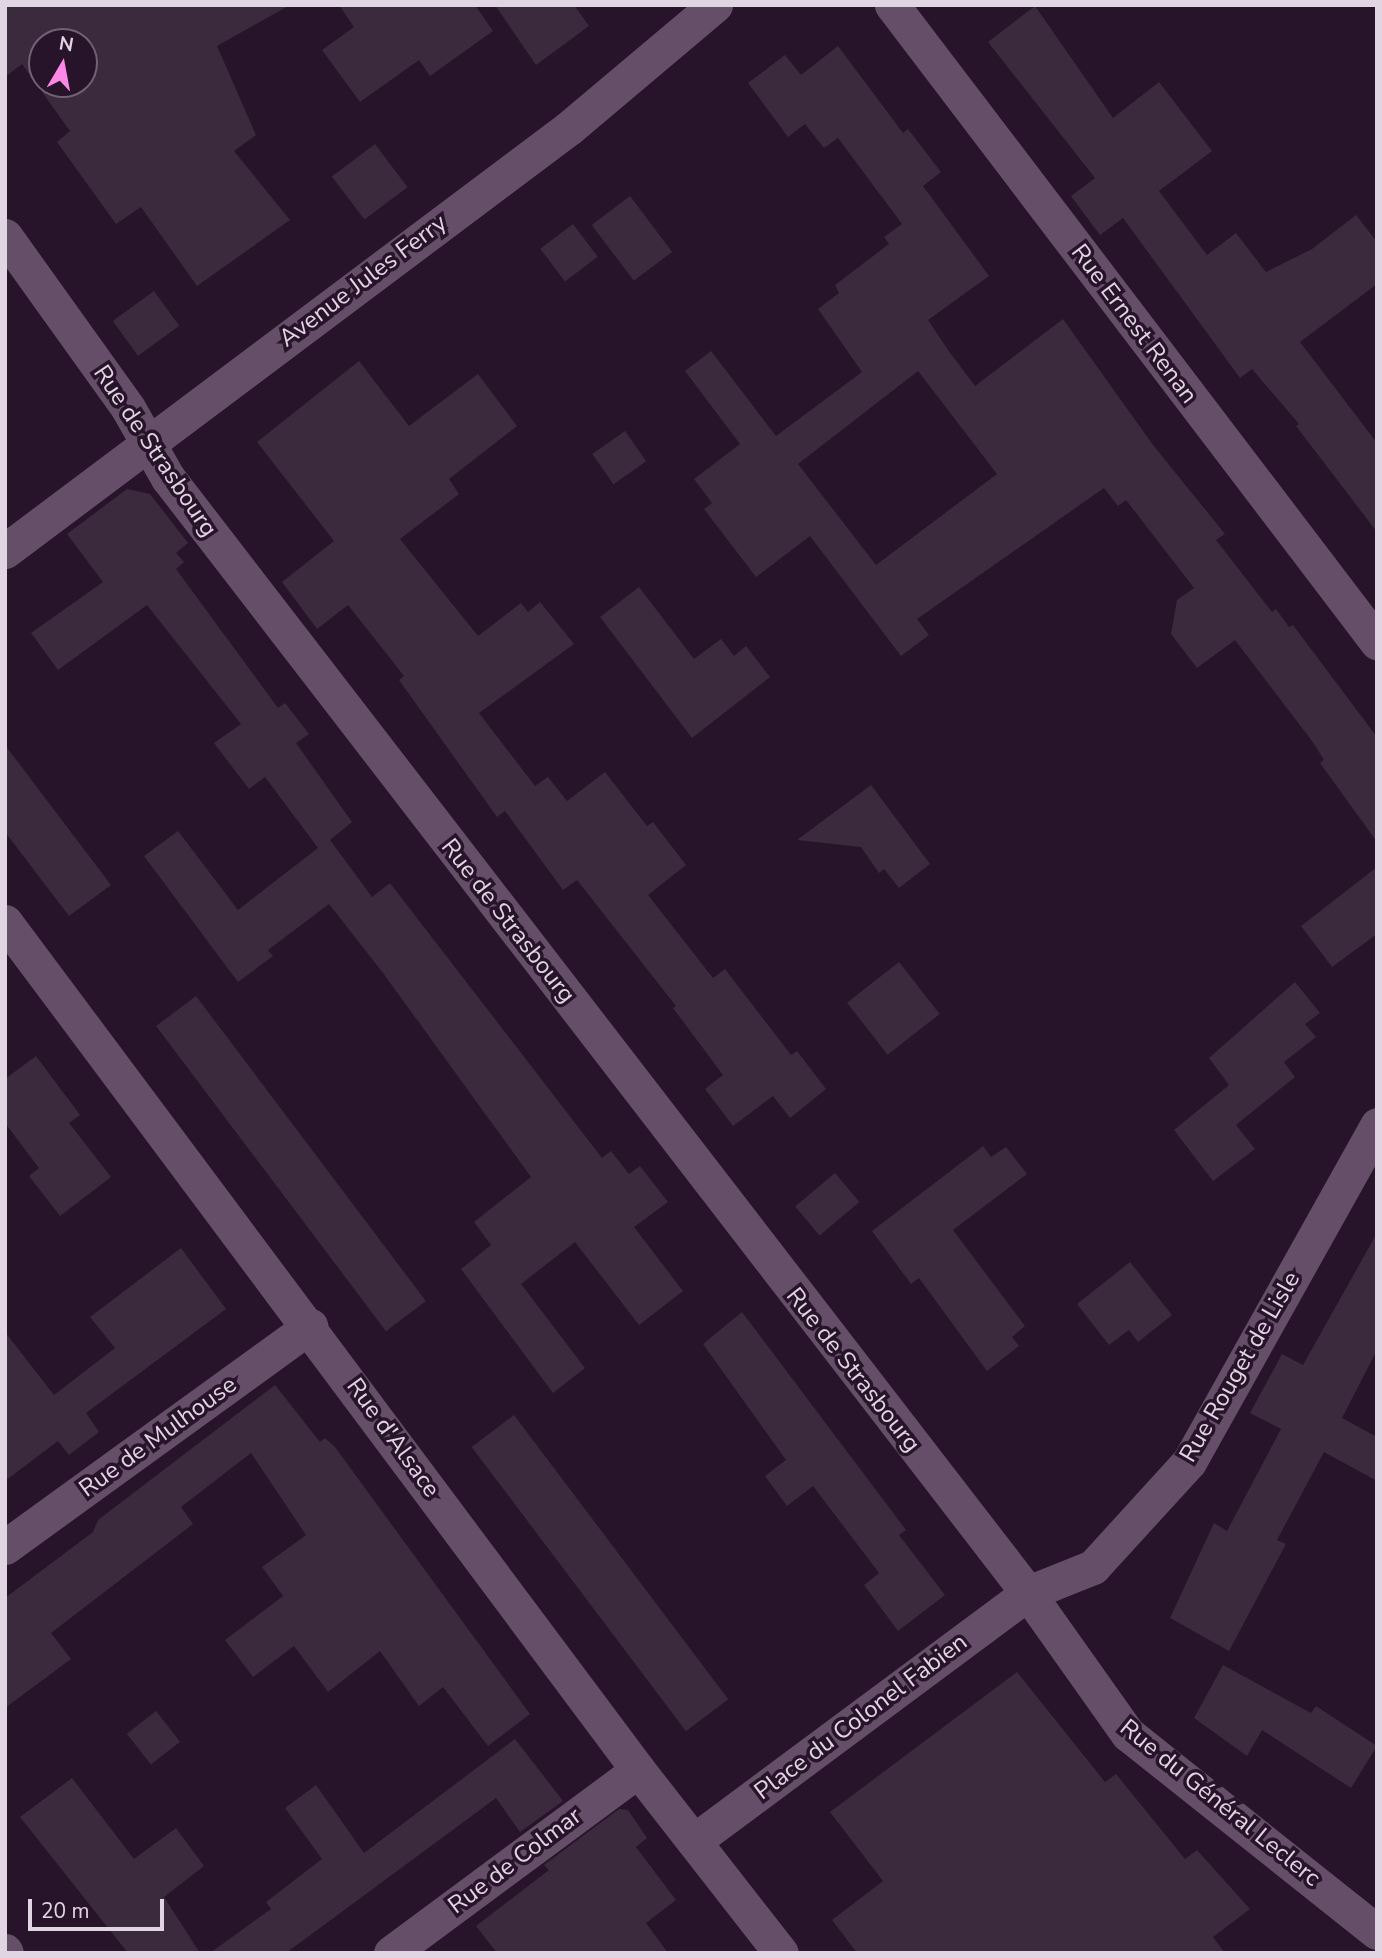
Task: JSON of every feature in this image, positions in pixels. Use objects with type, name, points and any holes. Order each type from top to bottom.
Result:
[{"type":"street","name":"Avenue Jules Ferry","points":[[5,551],[147,441],[569,128],[715,5]]},
{"type":"street","name":"Rue Ernest Renan","points":[[892,5],[1377,642]]},
{"type":"street","name":"Rue de Strasbourg","points":[[5,236],[185,500],[1028,1593]]},
{"type":"street","name":"Rue d'Alsace","points":[[5,922],[310,1326],[638,1770],[781,1953]]},
{"type":"street","name":"Rue Rouget de Lisle","points":[[1028,1593],[1093,1566],[1189,1462],[1377,1125]]},
{"type":"street","name":"Rue de Mulhouse","points":[[7,1541],[310,1326]]},
{"type":"street","name":"Place du Colonel Fabien","points":[[695,1841],[1028,1593]]},
{"type":"street","name":"Rue du Général Leclerc","points":[[1028,1593],[1128,1734],[1375,1935]]},
{"type":"street","name":"Rue de Colmar","points":[[391,1953],[638,1770]]},
{"type":"building","points":[[5,5],[290,5],[217,46],[256,135],[234,151],[290,220],[197,286],[141,207],[116,224],[57,142],[70,131],[46,98],[98,98],[98,28],[28,28],[28,72],[22,64],[5,77]]},
{"type":"building","points":[[339,5],[475,5],[493,31],[430,76],[419,60],[360,102],[322,50],[354,27]]},
{"type":"building","points":[[495,5],[574,5],[589,26],[536,65]]},
{"type":"building","points":[[1035,6],[1113,118],[1159,82],[1212,151],[1159,191],[1207,255],[1236,233],[1266,272],[1312,249],[1356,215],[1377,242],[1377,284],[1300,342],[1377,443],[1377,532],[1296,426],[1299,424],[1252,369],[1240,378],[1123,218],[1100,235],[1071,196],[1095,178],[988,42]]},
{"type":"building","points":[[838,46],[903,133],[908,129],[941,172],[923,186],[989,276],[928,320],[975,386],[1063,319],[1153,445],[1225,534],[1216,540],[1272,612],[1276,609],[1289,627],[1293,625],[1377,737],[1377,842],[1320,763],[1324,760],[1312,741],[1235,640],[1197,668],[1171,634],[1177,600],[1194,588],[1126,500],[1118,506],[1104,488],[917,619],[929,635],[901,656],[810,536],[756,577],[704,509],[712,503],[694,479],[740,444],[685,371],[711,351],[776,436],[862,372],[818,309],[839,293],[835,285],[889,244],[884,237],[902,224],[838,138],[824,148],[805,124],[788,137],[748,83],[785,55],[801,75]],"holes":[[[918,371],[997,474],[876,565],[798,464]]]},
{"type":"building","points":[[375,144],[407,187],[364,220],[332,176]]},
{"type":"building","points":[[630,196],[672,252],[634,281],[592,225]]},
{"type":"building","points":[[573,224],[598,257],[565,281],[540,249]]},
{"type":"building","points":[[154,291],[179,326],[138,356],[113,321]]},
{"type":"building","points":[[359,361],[409,426],[478,374],[517,426],[449,479],[459,494],[400,539],[478,636],[521,603],[528,612],[540,602],[574,644],[479,713],[535,786],[548,777],[567,801],[605,772],[647,826],[653,822],[686,865],[648,895],[713,978],[725,969],[791,1055],[797,1051],[826,1089],[790,1118],[773,1096],[733,1126],[705,1089],[723,1075],[673,1008],[676,1006],[577,880],[563,890],[505,811],[497,817],[399,680],[404,676],[348,605],[317,629],[282,582],[334,541],[257,442]]},
{"type":"building","points":[[625,431],[646,461],[613,484],[592,454]]},
{"type":"building","points":[[127,489],[150,494],[188,543],[176,553],[184,562],[176,569],[278,708],[285,703],[309,734],[296,743],[352,822],[330,840],[372,897],[390,883],[602,1158],[611,1151],[629,1174],[640,1166],[668,1202],[634,1227],[683,1291],[639,1325],[575,1242],[521,1284],[585,1368],[553,1393],[461,1269],[491,1245],[474,1222],[531,1177],[383,973],[329,904],[268,950],[273,956],[238,982],[144,856],[178,831],[238,910],[318,848],[265,777],[249,789],[214,743],[241,724],[147,605],[58,670],[31,633],[103,582],[67,534]]},
{"type":"building","points":[[639,587],[694,659],[721,639],[734,656],[746,646],[770,677],[692,738],[600,617]]},
{"type":"building","points":[[5,745],[111,885],[69,916],[5,832]]},
{"type":"building","points":[[871,785],[930,864],[899,888],[884,869],[879,873],[861,847],[797,840]]},
{"type":"building","points":[[1377,867],[1377,934],[1332,967],[1301,926]]},
{"type":"building","points":[[899,962],[940,1014],[888,1055],[847,1003]]},
{"type":"building","points":[[1295,982],[1320,1013],[1305,1024],[1316,1037],[1284,1062],[1295,1077],[1236,1125],[1255,1149],[1213,1181],[1174,1130],[1229,1085],[1209,1058]]},
{"type":"building","points":[[196,996],[426,1301],[386,1331],[156,1026]]},
{"type":"building","points":[[36,1056],[80,1115],[69,1123],[111,1177],[60,1216],[29,1176],[39,1168],[5,1123],[5,1079]]},
{"type":"building","points":[[983,1146],[991,1157],[1006,1147],[1027,1174],[953,1230],[1025,1326],[1012,1337],[1019,1346],[987,1371],[919,1278],[911,1284],[872,1231]]},
{"type":"building","points":[[835,1173],[859,1202],[820,1236],[795,1206]]},
{"type":"building","points":[[1377,1233],[1377,1350],[1342,1418],[1377,1437],[1377,1481],[1324,1452],[1277,1540],[1286,1544],[1229,1651],[1170,1618],[1214,1523],[1227,1531],[1281,1429],[1250,1413],[1282,1354],[1303,1365]]},
{"type":"building","points":[[181,1248],[226,1309],[86,1413],[99,1432],[69,1455],[58,1441],[5,1481],[5,1332],[54,1395],[115,1348],[90,1317]]},
{"type":"building","points":[[1130,1262],[1172,1315],[1138,1342],[1129,1330],[1109,1345],[1077,1304]]},
{"type":"building","points":[[742,1312],[906,1530],[899,1535],[945,1595],[898,1631],[864,1585],[879,1573],[813,1486],[787,1506],[765,1476],[786,1460],[703,1344]]},
{"type":"building","points":[[275,1385],[320,1442],[325,1438],[335,1447],[530,1714],[488,1746],[443,1687],[419,1706],[380,1651],[328,1692],[294,1646],[253,1677],[225,1640],[283,1596],[262,1567],[306,1535],[251,1453],[181,1507],[193,1524],[51,1633],[71,1659],[5,1708],[5,1598],[93,1532],[98,1520]]},
{"type":"building","points":[[514,1415],[728,1699],[686,1731],[472,1447]]},
{"type":"building","points":[[1223,1665],[1311,1713],[1316,1706],[1377,1746],[1351,1788],[1262,1730],[1247,1756],[1194,1718]]},
{"type":"building","points":[[1017,1672],[1105,1782],[1116,1774],[1185,1859],[1197,1850],[1250,1909],[1213,1937],[1225,1953],[857,1953],[832,1920],[883,1881],[830,1812]]},
{"type":"building","points":[[156,1711],[180,1742],[151,1765],[127,1734]]},
{"type":"building","points":[[515,1739],[563,1801],[520,1832],[496,1798],[286,1953],[210,1953],[271,1909],[266,1902],[322,1859],[285,1808],[316,1785],[364,1853]]},
{"type":"building","points":[[72,1778],[134,1859],[176,1828],[204,1866],[164,1897],[200,1953],[128,1953],[20,1817]]},
{"type":"building","points":[[619,1809],[628,1810],[647,1838],[636,1847],[676,1900],[646,1923],[668,1953],[497,1953],[476,1926],[549,1870],[544,1865]]}]
